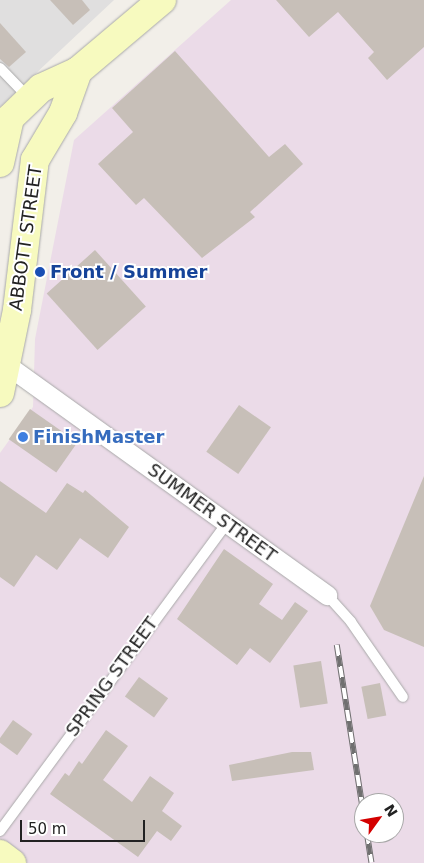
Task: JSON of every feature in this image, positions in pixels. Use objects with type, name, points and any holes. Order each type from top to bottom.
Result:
[{"type":"main road","points":[[78,71],[162,0]]},
{"type":"main road","name":"ABBOTT STREET","points":[[0,163],[10,118],[41,88],[78,71]]},
{"type":"main road","name":"ABBOTT STREET","points":[[0,393],[3,362],[35,160],[63,113],[78,71]]},
{"type":"main road","points":[[0,854],[12,863]]},
{"type":"street","name":"SUMMER STREET","points":[[3,362],[327,595]]},
{"type":"lane","points":[[0,68],[29,99]]},
{"type":"lane","name":"SPRING STREET","points":[[0,831],[226,524]]},
{"type":"lane","points":[[327,595],[351,622],[403,697]]},
{"type":"shaded area","points":[[0,0],[114,0],[0,107]]},
{"type":"shaded area","points":[[231,0],[424,0],[424,863],[0,863],[0,453],[33,407],[35,339],[74,140]]},
{"type":"building","points":[[50,0],[82,0],[90,10],[73,25]]},
{"type":"building","points":[[276,0],[424,0],[424,47],[387,80],[368,58],[374,52],[338,12],[309,37]]},
{"type":"building","points":[[0,23],[26,52],[9,67],[0,59]]},
{"type":"building","points":[[175,51],[269,157],[285,144],[303,164],[250,212],[255,217],[202,258],[144,198],[136,205],[98,164],[133,132],[112,108]]},
{"type":"building","points":[[95,250],[146,306],[98,350],[47,293]]},
{"type":"building","points":[[239,405],[271,427],[238,474],[206,452]]},
{"type":"building","points":[[30,409],[78,442],[56,473],[9,439]]},
{"type":"building","points":[[424,476],[424,647],[384,630],[370,606]]},
{"type":"building","points":[[0,481],[46,513],[67,483],[83,493],[85,490],[129,527],[108,558],[80,538],[57,570],[36,555],[14,587],[0,577]]},
{"type":"building","points":[[224,549],[273,584],[259,604],[282,620],[295,602],[308,611],[270,663],[250,648],[237,665],[177,619]]},
{"type":"building","points":[[321,661],[328,703],[300,708],[293,665]]},
{"type":"building","points":[[139,677],[168,698],[154,718],[125,696]]},
{"type":"building","points":[[380,683],[386,715],[368,719],[361,687]]},
{"type":"building","points":[[13,720],[32,734],[17,755],[0,743],[0,738]]},
{"type":"building","points":[[106,730],[128,746],[103,780],[132,802],[150,776],[174,793],[162,811],[182,826],[171,841],[157,831],[138,857],[50,794],[65,773],[69,776],[79,761],[82,764]]},
{"type":"building","points":[[292,752],[311,752],[314,770],[232,781],[229,765]]},
{"type":"railway","points":[[337,645],[361,793]]},
{"type":"railway","points":[[369,843],[372,863]]},
{"type":"place","name":"Front / Summer","points":[[40,272]]},
{"type":"place","name":"FinishMaster","points":[[23,437]]}]
